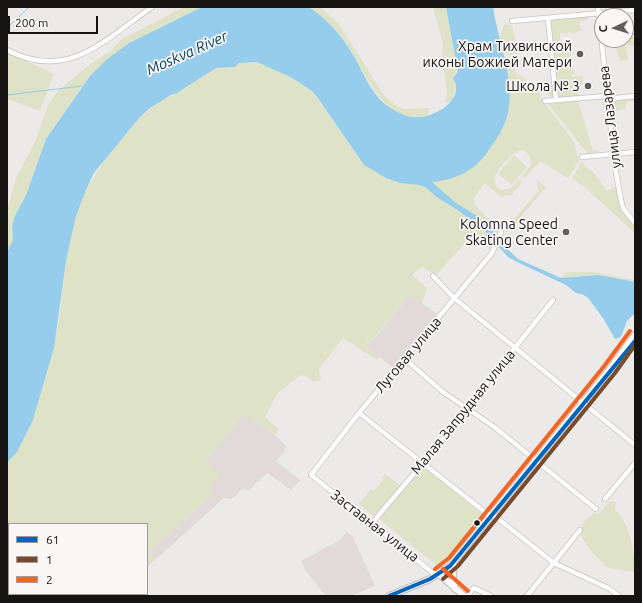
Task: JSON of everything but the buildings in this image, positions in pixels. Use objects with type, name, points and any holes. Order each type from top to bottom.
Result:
[{"type":"main road","points":[[616,362],[635,335]]},
{"type":"main road","points":[[389,596],[430,580],[453,562],[583,402],[635,341]]},
{"type":"main road","points":[[453,562],[455,589]]},
{"type":"main road","points":[[439,574],[464,596]]},
{"type":"main road","points":[[430,580],[450,584]]},
{"type":"street","points":[[7,50],[38,61],[53,63],[65,61],[89,51],[152,7]]},
{"type":"street","points":[[512,21],[594,13]]},
{"type":"street","points":[[548,18],[556,100]]},
{"type":"street","name":"улица Лазарева","points":[[602,48],[611,154],[621,203],[635,223]]},
{"type":"street","points":[[545,101],[635,96]]},
{"type":"street","points":[[582,157],[635,152]]},
{"type":"street","name":"Луговая улица","points":[[311,475],[359,413],[492,253],[501,232]]},
{"type":"street","points":[[433,276],[454,298],[635,445]]},
{"type":"street","name":"Малая Запрудная улица","points":[[372,523],[423,463],[553,300]]},
{"type":"street","points":[[405,359],[443,392],[463,407],[467,407],[536,460],[596,509]]},
{"type":"street","points":[[359,413],[554,563],[610,589],[619,596]]},
{"type":"street","points":[[604,499],[635,463]]},
{"type":"street","name":"Заставная улица","points":[[311,475],[433,573],[439,574]]},
{"type":"street","points":[[527,596],[580,530]]},
{"type":"street","points":[[467,596],[474,588],[491,596]]},
{"type":"shaded area","points":[[410,294],[437,314],[394,368],[366,345],[376,337]]},
{"type":"shaded area","points":[[244,413],[275,435],[286,446],[284,452],[276,461],[300,480],[291,490],[267,473],[248,491],[244,488],[232,499],[224,498],[155,560],[150,554],[153,547],[213,494],[208,489],[205,462]]},
{"type":"shaded area","points":[[347,532],[353,537],[375,586],[351,596],[326,596],[305,570],[301,561],[340,540]]},
{"type":"green space","points":[[184,7],[202,7],[129,43],[90,76],[46,139],[26,195],[14,218],[12,227],[13,240],[7,252],[7,211],[16,178],[35,142],[48,105],[58,91],[85,68],[110,51],[122,39]]},
{"type":"green space","points":[[309,7],[320,7],[339,24],[383,94],[395,105],[404,109],[429,108],[428,115],[413,118],[400,114],[388,106],[378,95],[342,38],[329,24]]},
{"type":"green space","points":[[433,7],[446,7],[458,72],[454,78],[456,87],[452,102],[444,102],[447,93],[442,56],[443,44]]},
{"type":"green space","points":[[590,16],[587,20],[580,21],[580,28],[583,30],[572,34],[569,31],[567,35],[565,33],[560,33],[561,49],[570,50],[573,69],[575,71],[572,76],[582,76],[583,84],[576,85],[579,97],[558,98],[556,84],[558,79],[555,75],[551,20]]},
{"type":"green space","points":[[506,24],[512,26],[519,54],[515,57],[505,54],[510,47],[502,43],[500,36],[504,25]]},
{"type":"green space","points":[[634,25],[635,25],[634,45]]},
{"type":"green space","points":[[616,48],[626,48],[628,60],[620,61]]},
{"type":"green space","points":[[7,52],[54,74],[40,111],[7,99]]},
{"type":"green space","points":[[504,56],[511,61],[517,74],[524,78],[532,87],[554,85],[555,98],[553,99],[544,91],[540,93],[540,97],[574,142],[579,161],[568,178],[540,161],[525,178],[522,176],[531,165],[530,156],[524,150],[511,156],[495,175],[494,179],[497,187],[503,190],[511,188],[519,179],[522,182],[512,195],[504,195],[502,197],[484,183],[474,198],[475,205],[499,230],[497,236],[491,232],[487,225],[449,198],[431,182],[443,180],[499,134],[508,105],[508,86]]},
{"type":"green space","points":[[257,62],[292,78],[312,91],[364,165],[386,178],[400,183],[425,187],[485,231],[493,242],[490,250],[484,244],[470,238],[436,275],[422,267],[412,275],[427,288],[422,303],[410,294],[375,337],[366,344],[369,349],[379,357],[377,360],[343,338],[319,369],[321,380],[313,382],[309,378],[301,375],[277,394],[265,417],[279,429],[275,435],[244,413],[206,462],[220,474],[209,489],[213,494],[153,547],[150,554],[155,560],[148,566],[148,523],[8,523],[8,595],[113,595],[112,596],[7,596],[7,463],[17,452],[33,420],[49,367],[59,320],[66,261],[76,216],[86,190],[105,159],[139,118],[161,100],[177,93],[216,68],[235,67],[239,63]]},
{"type":"green space","points":[[602,98],[606,107],[603,108],[602,99],[578,101],[593,151],[597,150],[598,153],[588,154],[548,104]]},
{"type":"green space","points":[[635,98],[635,101],[626,102],[626,109],[611,111],[611,101]]},
{"type":"green space","points":[[514,155],[527,167],[512,185],[498,174]]},
{"type":"green space","points":[[581,162],[595,174],[607,191],[616,186],[619,205],[635,226],[635,233],[581,184],[572,179]]},
{"type":"green space","points":[[537,180],[546,187],[507,233],[507,227],[539,190],[537,188]]},
{"type":"green space","points":[[567,272],[593,272],[635,280],[635,282],[591,275],[561,278]]},
{"type":"green space","points":[[422,465],[483,515],[440,568],[379,519]]},
{"type":"green space","points":[[385,474],[401,486],[374,517],[359,504],[371,489],[374,491],[384,479],[382,477]]},
{"type":"green space","points":[[610,501],[616,502],[615,510],[620,515],[628,530],[633,548],[635,572],[616,570],[606,566],[584,540],[581,529],[587,518],[594,513],[598,515]]},
{"type":"water","name":"Moskva River","points":[[202,7],[309,7],[327,22],[343,39],[371,87],[385,104],[402,114],[412,117],[420,117],[437,112],[445,107],[455,94],[456,86],[453,78],[458,72],[446,7],[493,7],[509,81],[510,96],[504,125],[483,158],[471,169],[456,177],[432,182],[456,203],[479,217],[497,236],[493,242],[485,231],[425,187],[400,183],[386,178],[364,165],[317,97],[312,91],[292,78],[257,62],[239,63],[235,67],[216,68],[150,108],[139,118],[94,173],[76,216],[66,261],[54,348],[33,420],[17,452],[7,463],[7,252],[13,240],[12,227],[14,218],[26,195],[46,139],[90,76],[106,60],[129,43]]},
{"type":"water","points":[[500,242],[518,259],[561,278],[598,275],[635,282],[635,313],[627,321],[621,337],[615,339],[603,318],[588,298],[582,294],[576,293],[566,285],[508,257],[498,246]]},
{"type":"waterway","points":[[7,28],[29,7]]},
{"type":"waterway","points":[[7,95],[82,86]]},
{"type":"transit line","name":"2","points":[[435,569],[449,558],[605,365],[630,331]]},
{"type":"transit line","name":"61","points":[[389,596],[430,579],[450,566],[635,341]]},
{"type":"transit line","name":"1","points":[[443,579],[458,566],[615,373],[635,345]]},
{"type":"transit line","name":"2","points":[[443,569],[468,591]]},
{"type":"place","name":"Храм Тихвинской иконы Божией Матери","points":[[580,54]]},
{"type":"place","name":"Школа № 3","points":[[588,86]]},
{"type":"place","name":"Kolomna Speed Skating Center","points":[[566,232]]}]
